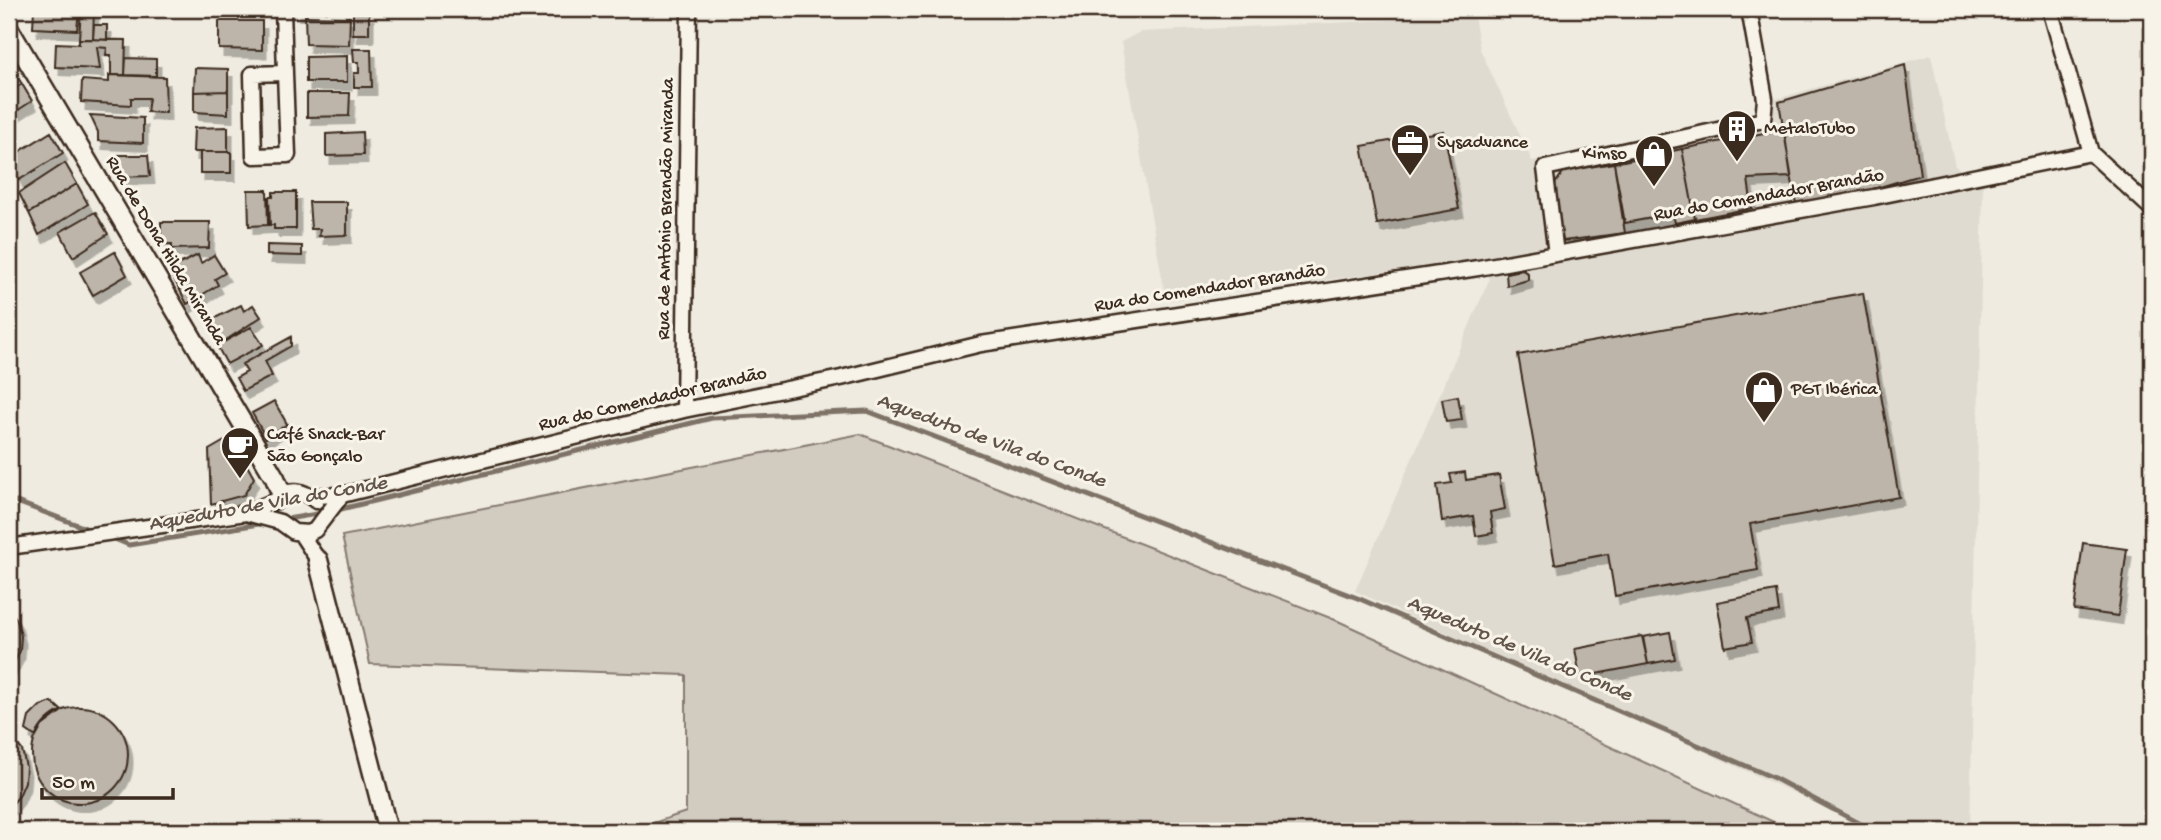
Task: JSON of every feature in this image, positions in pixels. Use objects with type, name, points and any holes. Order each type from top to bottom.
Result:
[{"type":"street","points":[[283,9],[288,155],[254,156],[253,74],[285,73]]},
{"type":"street","name":"Rua de António Brandão Miranda","points":[[684,410],[689,9]]},
{"type":"street","points":[[1556,254],[1545,168],[1763,120],[1765,99],[1749,9]]},
{"type":"street","points":[[2050,9],[2091,153],[2152,209]]},
{"type":"street","name":"Rua de Dona Hilda Miranda","points":[[9,29],[275,478],[279,498]]},
{"type":"street","name":"Rua do Comendador Brandão","points":[[311,496],[342,495],[684,410],[841,378],[981,344],[1556,254],[1874,197],[2091,153]]},
{"type":"street","points":[[9,547],[246,513],[296,490],[311,496],[321,509],[312,529],[318,560],[388,831]]},
{"type":"street","points":[[312,529],[342,495]]},
{"type":"street","points":[[279,498],[275,508],[279,522]]},
{"type":"street","points":[[246,513],[312,529]]},
{"type":"street","points":[[9,534],[28,543]]},
{"type":"shaded area","points":[[1474,16],[1480,49],[1532,161],[1747,121],[1776,99],[1931,55],[1955,166],[1983,185],[1970,831],[1877,831],[1355,591],[1489,280],[1486,259],[1166,301],[1121,42],[1140,32]]},
{"type":"shaded area","points":[[860,434],[1338,621],[1793,831],[630,831],[686,812],[686,675],[370,664],[342,536]]},
{"type":"building","points":[[34,9],[79,9],[77,30],[33,28]]},
{"type":"building","points":[[81,9],[94,9],[93,39],[79,39]]},
{"type":"building","points":[[296,9],[343,9],[343,11],[295,12]]},
{"type":"building","points":[[353,13],[369,13],[369,34],[353,34]]},
{"type":"building","points":[[305,16],[350,17],[349,45],[306,44]]},
{"type":"building","points":[[219,21],[262,21],[262,50],[219,49]]},
{"type":"building","points":[[94,25],[107,25],[107,40],[93,39]]},
{"type":"building","points":[[79,39],[126,40],[125,75],[111,75],[111,55],[106,55],[107,48],[97,47],[100,69],[55,67],[56,43],[79,44]]},
{"type":"building","points":[[353,49],[371,49],[372,87],[354,87],[354,73],[359,73],[359,62],[354,62]]},
{"type":"building","points":[[347,56],[347,82],[306,82],[306,57]]},
{"type":"building","points":[[126,58],[156,59],[156,76],[125,75]]},
{"type":"building","points":[[9,64],[22,84],[9,92]]},
{"type":"building","points":[[1905,65],[1920,175],[1873,189],[1796,204],[1779,102]]},
{"type":"building","points":[[195,68],[228,69],[228,91],[194,92]]},
{"type":"building","points":[[109,75],[165,77],[166,113],[147,112],[149,98],[131,98],[131,105],[81,102],[82,80],[109,82]]},
{"type":"building","points":[[22,84],[32,101],[9,116],[9,92]]},
{"type":"building","points":[[228,91],[228,114],[194,112],[194,92]]},
{"type":"building","points":[[307,93],[350,93],[349,116],[307,117]]},
{"type":"building","points":[[90,115],[143,118],[143,143],[98,141],[98,132]]},
{"type":"building","points":[[228,127],[228,152],[193,152],[194,128]]},
{"type":"building","name":"MetaloTubo","points":[[1784,129],[1791,177],[1748,179],[1752,208],[1695,219],[1682,149]]},
{"type":"building","name":"Sysadvance","points":[[1444,131],[1459,209],[1377,224],[1362,146]]},
{"type":"building","points":[[51,132],[63,153],[19,180],[9,158]]},
{"type":"building","points":[[362,132],[363,155],[326,156],[326,134]]},
{"type":"building","name":"Kimso","points":[[1682,149],[1695,219],[1675,223],[1673,214],[1625,223],[1614,163]]},
{"type":"building","points":[[200,152],[231,152],[231,173],[200,173]]},
{"type":"building","points":[[119,155],[148,155],[150,176],[118,177]]},
{"type":"building","points":[[65,163],[77,184],[29,213],[19,193]]},
{"type":"building","points":[[1614,163],[1625,233],[1563,241],[1552,188],[1564,171]]},
{"type":"building","points":[[77,184],[88,204],[39,235],[29,213]]},
{"type":"building","points":[[248,190],[267,190],[268,225],[249,226]]},
{"type":"building","points":[[273,192],[296,192],[296,229],[274,229],[274,225],[270,225],[269,197],[273,197]]},
{"type":"building","points":[[309,202],[347,202],[347,235],[319,236],[320,229],[311,229]]},
{"type":"building","points":[[95,212],[108,234],[73,257],[60,232]]},
{"type":"building","points":[[161,222],[210,222],[209,248],[172,249],[172,244],[161,244]]},
{"type":"building","points":[[267,245],[302,246],[302,256],[267,255]]},
{"type":"building","points":[[115,252],[127,275],[93,295],[80,272]]},
{"type":"building","points":[[198,255],[201,263],[214,255],[225,273],[215,279],[218,285],[187,304],[169,269]]},
{"type":"building","points":[[1522,270],[1528,273],[1528,280],[1507,286],[1506,273]]},
{"type":"building","points":[[1863,293],[1899,497],[1750,524],[1758,570],[1615,596],[1608,554],[1555,564],[1518,355]]},
{"type":"building","points":[[241,305],[244,311],[253,305],[261,317],[220,344],[207,322]]},
{"type":"building","points":[[251,327],[263,345],[227,364],[217,346]]},
{"type":"building","points":[[291,337],[291,346],[265,361],[272,376],[243,391],[236,378],[247,372],[242,364]]},
{"type":"building","points":[[1458,396],[1462,420],[1446,422],[1442,399]]},
{"type":"building","points":[[274,401],[287,424],[266,438],[252,413]]},
{"type":"building","points":[[228,439],[236,453],[239,451],[254,478],[244,495],[211,504],[209,450]]},
{"type":"building","points":[[1465,472],[1466,480],[1499,475],[1505,509],[1490,512],[1493,533],[1476,536],[1473,516],[1442,521],[1437,485],[1452,483],[1450,474]]},
{"type":"building","points":[[2083,543],[2127,549],[2118,616],[2074,610]]},
{"type":"building","points":[[1776,591],[1779,612],[1747,618],[1752,642],[1725,647],[1717,602]]},
{"type":"building","points":[[9,608],[17,620],[21,636],[20,651],[9,672]]},
{"type":"building","points":[[1670,632],[1675,659],[1648,664],[1643,637]]},
{"type":"building","points":[[1642,636],[1648,664],[1580,677],[1575,649]]},
{"type":"building","points":[[52,702],[62,711],[42,726],[36,737],[26,730],[29,717],[40,706]]},
{"type":"building","points":[[80,707],[98,711],[114,721],[124,737],[128,755],[124,773],[114,789],[98,799],[80,803],[62,799],[46,789],[36,773],[32,755],[36,737],[46,721],[62,711]]},
{"type":"building","points":[[9,734],[22,750],[26,767],[25,782],[19,796],[9,808]]},
{"type":"waterway","name":"Aqueduto de Vila do Conde","points":[[333,511],[712,418],[867,411],[1360,599],[1774,778],[1874,831]]},
{"type":"waterway","name":"Aqueduto de Vila do Conde","points":[[9,499],[91,530]]},
{"type":"waterway","name":"Aqueduto de Vila do Conde","points":[[281,520],[323,513]]},
{"type":"waterway","name":"Aqueduto de Vila do Conde","points":[[110,537],[129,545],[265,523]]},
{"type":"place","name":"MetaloTubo","points":[[1737,163]]},
{"type":"place","name":"Sysadvance","points":[[1410,177]]},
{"type":"place","name":"Kimso","points":[[1654,188]]},
{"type":"place","name":"PGT Ibérica","points":[[1764,424]]},
{"type":"place","name":"Café Snack-Bar São Gonçalo","points":[[240,480]]}]
